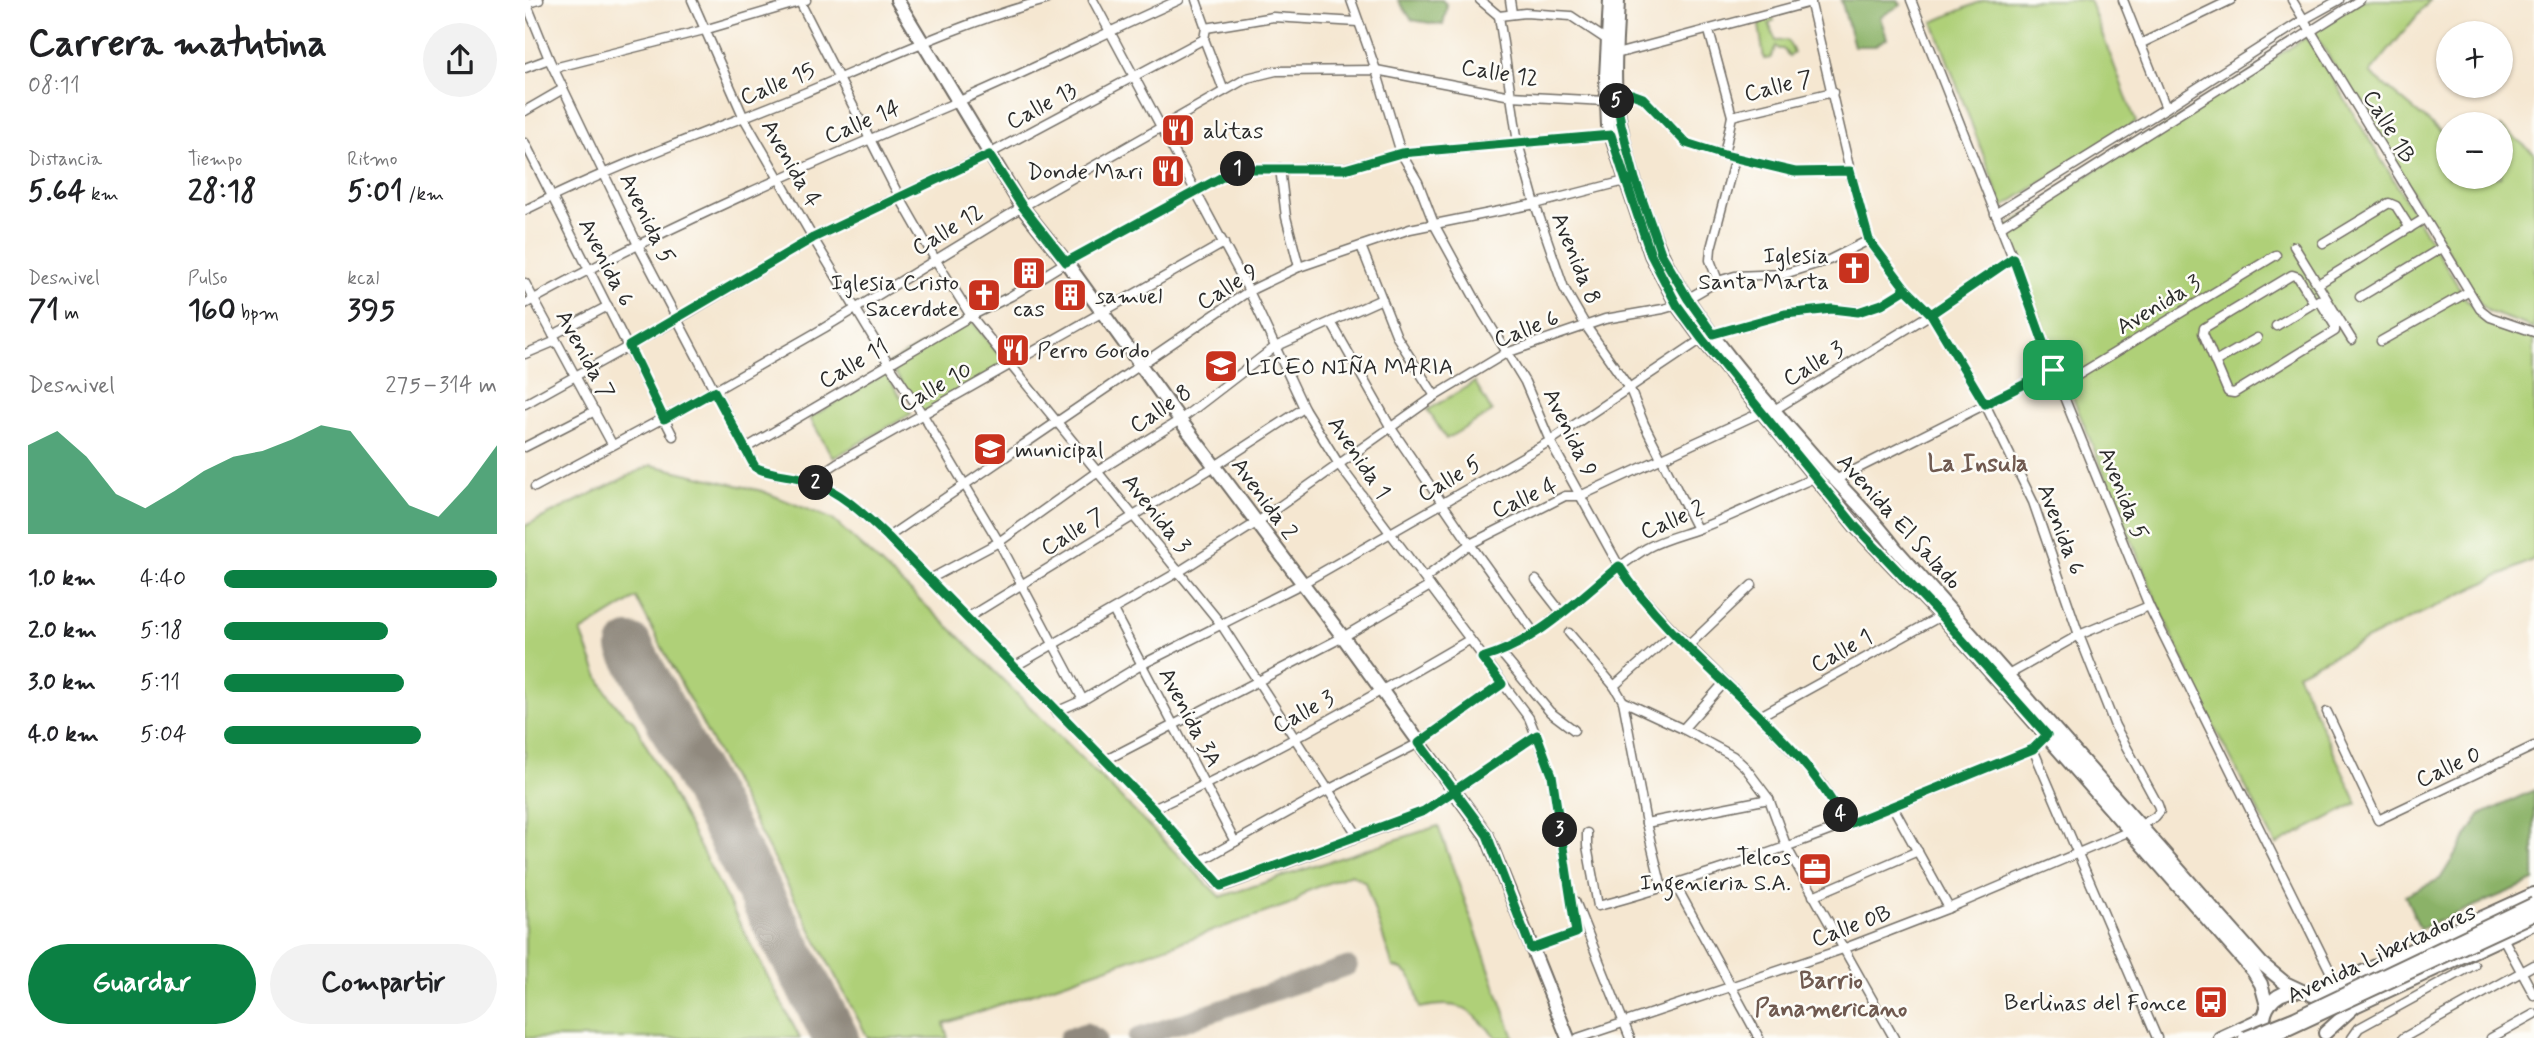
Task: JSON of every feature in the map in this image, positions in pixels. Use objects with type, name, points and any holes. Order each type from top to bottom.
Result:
[{"type":"main road","name":"Avenida 2","points":[[897,0],[1022,206],[1343,637],[1455,790],[1491,844],[1568,1038]]},
{"type":"main road","name":"Avenida El Salado","points":[[1609,0],[1607,40],[1611,135],[1682,302],[1856,527],[2262,964],[2279,979],[2307,993]]},
{"type":"main road","name":"Avenida El Salado","points":[[1618,0],[1611,97],[1621,124],[1631,180]]},
{"type":"main road","name":"Avenida El Salado","points":[[1768,411],[1880,526],[1895,548],[2007,675],[2253,971],[2261,984],[2268,1038]]},
{"type":"main road","points":[[2220,1038],[2265,1012],[2282,993],[2307,993],[2337,985],[2534,894]]},
{"type":"main road","name":"Avenida Libertadores","points":[[2245,1038],[2295,1018],[2534,904]]},
{"type":"main road","name":"Avenida Libertadores","points":[[2268,1038],[2534,914]]},
{"type":"main road","points":[[2324,1035],[2355,1006],[2534,923]]},
{"type":"main road","points":[[2307,993],[2321,1002],[2326,1012],[2324,1035]]},
{"type":"street","points":[[526,2],[539,0]]},
{"type":"street","name":"Avenida 4","points":[[692,0],[744,118],[813,238],[999,542],[1083,700]]},
{"type":"street","name":"Calle 15","points":[[525,210],[605,173],[744,118],[922,41],[1012,9],[1046,0]]},
{"type":"street","name":"Avenida 1","points":[[1093,0],[1249,291],[1304,408],[1339,466],[1529,718],[1537,735],[1552,775],[1576,933],[1531,949]]},
{"type":"street","name":"Calle 14","points":[[525,304],[638,245],[779,179],[959,101],[1179,0]]},
{"type":"street","points":[[1196,0],[1206,28],[1204,39],[1224,90]]},
{"type":"street","name":"Avenida 9","points":[[1351,0],[1401,153],[1418,182],[1434,224],[1525,382],[1550,441],[1619,566],[1633,587],[1724,683],[1761,716],[1822,784],[1846,825]]},
{"type":"street","points":[[1480,0],[1499,16],[1512,13],[1571,16],[1607,40]]},
{"type":"street","points":[[1510,0],[1512,13]]},
{"type":"street","points":[[2123,0],[2166,108]]},
{"type":"street","points":[[2140,44],[2231,0]]},
{"type":"street","name":"Calle 1B","points":[[2293,0],[2480,309],[2490,317],[2534,332]]},
{"type":"street","points":[[1995,214],[2339,0]]},
{"type":"street","points":[[2000,227],[2360,0]]},
{"type":"street","points":[[554,68],[704,30],[802,1]]},
{"type":"street","name":"Avenida 3","points":[[802,1],[900,198],[971,316],[1010,366],[1059,421],[1221,624],[1358,836]]},
{"type":"street","points":[[1616,54],[1709,31],[1811,1]]},
{"type":"street","name":"Avenida 6","points":[[1811,1],[1850,171],[1869,240],[1906,289],[1931,314],[1985,404],[2033,502],[2079,635],[2115,726],[2160,811],[2155,817],[2135,828]]},
{"type":"street","name":"Avenida 5","points":[[1914,1],[2053,370],[2149,606],[2337,985]]},
{"type":"street","name":"Avenida 5","points":[[526,2],[549,59],[638,245],[746,448]]},
{"type":"street","name":"Avenida 8","points":[[1499,16],[1518,143],[1535,204],[1564,288],[1585,326],[1630,389],[1697,530]]},
{"type":"street","points":[[1206,28],[1273,17],[1358,22]]},
{"type":"street","points":[[1709,31],[1732,116],[1724,155]]},
{"type":"street","name":"Calle 13","points":[[525,404],[678,319],[813,238],[989,155],[1204,39]]},
{"type":"street","points":[[525,68],[549,59]]},
{"type":"street","name":"Calle 12","points":[[535,487],[664,419],[824,328],[1022,206],[1247,78],[1276,71],[1376,70],[1511,96],[1611,97]]},
{"type":"street","points":[[525,111],[563,89]]},
{"type":"street","name":"Calle 7","points":[[1732,116],[1833,92]]},
{"type":"street","points":[[1611,97],[1632,94],[1643,98],[1686,143],[1724,155],[1795,172],[1850,171]]},
{"type":"street","name":"Calle 11","points":[[746,448],[1066,262],[1237,169],[1345,169],[1401,153],[1611,135]]},
{"type":"street","name":"Avenida 6","points":[[525,143],[673,436]]},
{"type":"street","points":[[1718,281],[1710,260],[1711,248],[1735,158]]},
{"type":"street","points":[[1280,168],[1286,217],[1299,267]]},
{"type":"street","name":"Calle 9","points":[[888,537],[1249,291],[1299,267],[1410,229],[1535,204],[1631,180]]},
{"type":"street","points":[[2323,243],[2389,203],[2396,206],[2410,228]]},
{"type":"street","points":[[2318,285],[2424,219]]},
{"type":"street","points":[[1682,302],[1718,281],[1746,275],[1784,274],[1829,260],[1869,240]]},
{"type":"street","name":"Calle 10","points":[[811,480],[1224,243]]},
{"type":"street","points":[[1361,246],[1404,351],[1435,396]]},
{"type":"street","points":[[2294,246],[2318,285],[2320,300],[2335,326],[2335,331],[2234,393],[2228,392],[2203,333],[2204,328],[2292,275],[2298,276],[2320,300],[2353,340]]},
{"type":"street","points":[[2360,297],[2441,248]]},
{"type":"street","name":"Avenida 3","points":[[2060,386],[2276,256]]},
{"type":"street","name":"Calle 3","points":[[1768,411],[1931,314],[2013,258]]},
{"type":"street","name":"Avenida 7","points":[[525,283],[613,444]]},
{"type":"street","points":[[1707,336],[1785,314],[1832,309],[1858,312],[1882,304],[1906,289]]},
{"type":"street","points":[[2381,341],[2468,292]]},
{"type":"street","name":"Calle 8","points":[[928,580],[999,542],[1098,471],[1179,420],[1275,347],[1382,299]]},
{"type":"street","points":[[2276,326],[2320,300]]},
{"type":"street","name":"Calle 6","points":[[1014,667],[1180,571],[1256,523],[1435,396],[1506,353],[1605,319],[1682,302]]},
{"type":"street","points":[[525,354],[608,306]]},
{"type":"street","points":[[1331,322],[1391,428],[1535,634]]},
{"type":"street","name":"Calle 5","points":[[1056,712],[1083,700],[1141,665],[1303,583],[1390,534],[1550,441],[1707,336]]},
{"type":"street","points":[[2215,362],[2256,338]]},
{"type":"street","points":[[1835,480],[2053,370]]},
{"type":"street","name":"Calle 7","points":[[967,618],[1215,466],[1304,408]]},
{"type":"street","points":[[525,447],[595,411]]},
{"type":"street","name":"Calle 4","points":[[1104,761],[1343,637],[1428,582],[1470,544],[1565,496],[1580,495],[1768,411]]},
{"type":"street","points":[[746,448],[755,467],[766,473],[811,480],[847,501],[888,537],[1153,809],[1221,886],[1424,811],[1537,735]]},
{"type":"street","name":"Calle 2","points":[[1482,658],[1501,653],[1535,634],[1619,566],[1650,546],[1697,530],[1816,477]]},
{"type":"street","points":[[1536,580],[1561,612]]},
{"type":"street","points":[[1688,646],[1752,585]]},
{"type":"street","points":[[2007,675],[2079,635],[2149,606]]},
{"type":"street","name":"Avenida 3A","points":[[1113,610],[1235,842]]},
{"type":"street","name":"Calle 1","points":[[1761,716],[1941,616]]},
{"type":"street","points":[[1614,686],[1675,632]]},
{"type":"street","points":[[1569,633],[1614,686],[1623,701],[1646,823],[1662,888]]},
{"type":"street","name":"Calle 3","points":[[1153,809],[1206,785],[1382,691],[1469,640]]},
{"type":"street","points":[[1501,653],[1550,712],[1574,730]]},
{"type":"street","points":[[1683,729],[1724,683]]},
{"type":"street","points":[[1199,862],[1419,743],[1502,684]]},
{"type":"street","points":[[1623,701],[1733,756],[1769,799],[1787,848],[1894,1038]]},
{"type":"street","name":"Calle 0","points":[[2327,712],[2378,820],[2534,747]]},
{"type":"street","points":[[1587,833],[1598,905],[1662,888],[1787,848],[2033,749],[2047,735]]},
{"type":"street","points":[[2033,749],[2157,1038]]},
{"type":"street","points":[[1646,823],[1769,799]]},
{"type":"street","points":[[1893,807],[1949,908]]},
{"type":"street","name":"Calle 0B","points":[[1578,1038],[1843,949],[1949,908],[2135,828]]},
{"type":"street","points":[[1813,896],[1918,851]]},
{"type":"street","points":[[1675,884],[1759,1038]]},
{"type":"street","points":[[1570,889],[1630,1038]]},
{"type":"street","points":[[2503,938],[2534,995]]},
{"type":"street","points":[[2352,1038],[2359,1028],[2474,965]]},
{"type":"street","points":[[2403,1038],[2534,965]]},
{"type":"street","points":[[2491,1038],[2534,1014]]},
{"type":"green space","points":[[1398,0],[1442,0],[1447,5],[1443,25],[1412,20]]},
{"type":"green space","points":[[1841,0],[1898,0],[1901,5],[1880,17],[1887,38],[1874,46],[1854,46]]},
{"type":"green space","points":[[1984,0],[2089,0],[2136,122],[2003,207],[1933,22]]},
{"type":"green space","points":[[2362,0],[2430,0],[2370,73],[2436,128],[2436,189],[2513,189],[2513,136],[2534,153],[2534,328],[2489,312],[2482,306],[2313,31]]},
{"type":"green space","points":[[1773,17],[1774,21],[1769,24],[1776,41],[1787,40],[1794,52],[1789,56],[1776,46],[1771,58],[1764,59],[1759,25],[1766,18]]},
{"type":"green space","points":[[2307,37],[2466,299],[2487,319],[2534,337],[2534,559],[2297,673],[2357,803],[2276,845],[2211,721],[2158,605],[2015,257],[2006,227]]},
{"type":"green space","points":[[969,317],[1007,364],[922,413],[889,364]]},
{"type":"green space","points":[[886,373],[911,414],[833,458],[810,418]]},
{"type":"green space","points":[[1475,382],[1492,412],[1446,439],[1428,410]]},
{"type":"green space","points":[[651,465],[762,491],[832,519],[960,637],[1220,897],[1438,826],[1514,1038],[1497,1038],[1471,1013],[1455,1006],[1420,1008],[1410,977],[1406,972],[1393,967],[1365,882],[1351,874],[1305,892],[1296,902],[944,1024],[948,1038],[868,1038],[636,598],[581,632],[601,681],[614,703],[633,720],[800,1038],[525,1038],[525,526]]},
{"type":"green space","points":[[2534,790],[2534,881],[2420,929],[2405,895],[2440,879],[2480,815]]},
{"type":"taxiway","points":[[1137,1038],[1348,966]]},
{"type":"taxiway","points":[[1068,1038],[1086,1032],[1097,1038]]},
{"type":"runway","points":[[630,647],[836,1038]]},
{"type":"place","name":"alitas","points":[[1178,130]]},
{"type":"place","name":"Donde Mari","points":[[1168,171]]},
{"type":"place","name":"Iglesia Santa Marta","points":[[1854,268]]},
{"type":"place","name":"cas","points":[[1029,273]]},
{"type":"place","name":"Iglesia Cristo Sacerdote","points":[[984,295]]},
{"type":"place","name":"samuel","points":[[1070,295]]},
{"type":"place","name":"Perro Gordo","points":[[1013,350]]},
{"type":"place","name":"LICEO NIÑA MARIA","points":[[1221,366]]},
{"type":"place","name":"municipal","points":[[990,449]]},
{"type":"place","name":"Telcos Ingenieria S.A.","points":[[1815,869]]},
{"type":"place","name":"Berlinas del Fonce","points":[[2211,1002]]},
{"type":"district","name":"La Insula","points":[[1978,463]]},
{"type":"district","name":"Barrio Panamericano","points":[[1831,994]]},
{"type":"route","points":[[2053,370],[1985,404],[1931,314],[1906,289],[1882,304],[1858,312],[1832,309],[1785,314],[1713,334],[1671,273],[1661,253],[1635,179],[1626,181],[1611,135],[1401,153],[1345,169],[1237,169],[1066,262],[1039,231],[989,155],[813,238],[629,346],[664,419],[714,391],[755,467],[766,473],[811,480],[865,515],[1153,809],[1221,886],[1424,811],[1455,790],[1537,735],[1552,775],[1576,933],[1531,949],[1487,835],[1455,790],[1419,743],[1502,684],[1482,658],[1501,653],[1535,634],[1619,566],[1633,587],[1724,683],[1761,716],[1822,784],[1846,825],[2033,749],[2047,735],[1941,616],[1839,508],[1826,488],[1677,305],[1651,255],[1626,181],[1635,179],[1616,93],[1643,98],[1686,143],[1795,172],[1850,171],[1869,240],[1906,289],[1931,314],[2013,258],[2053,370]]}]
